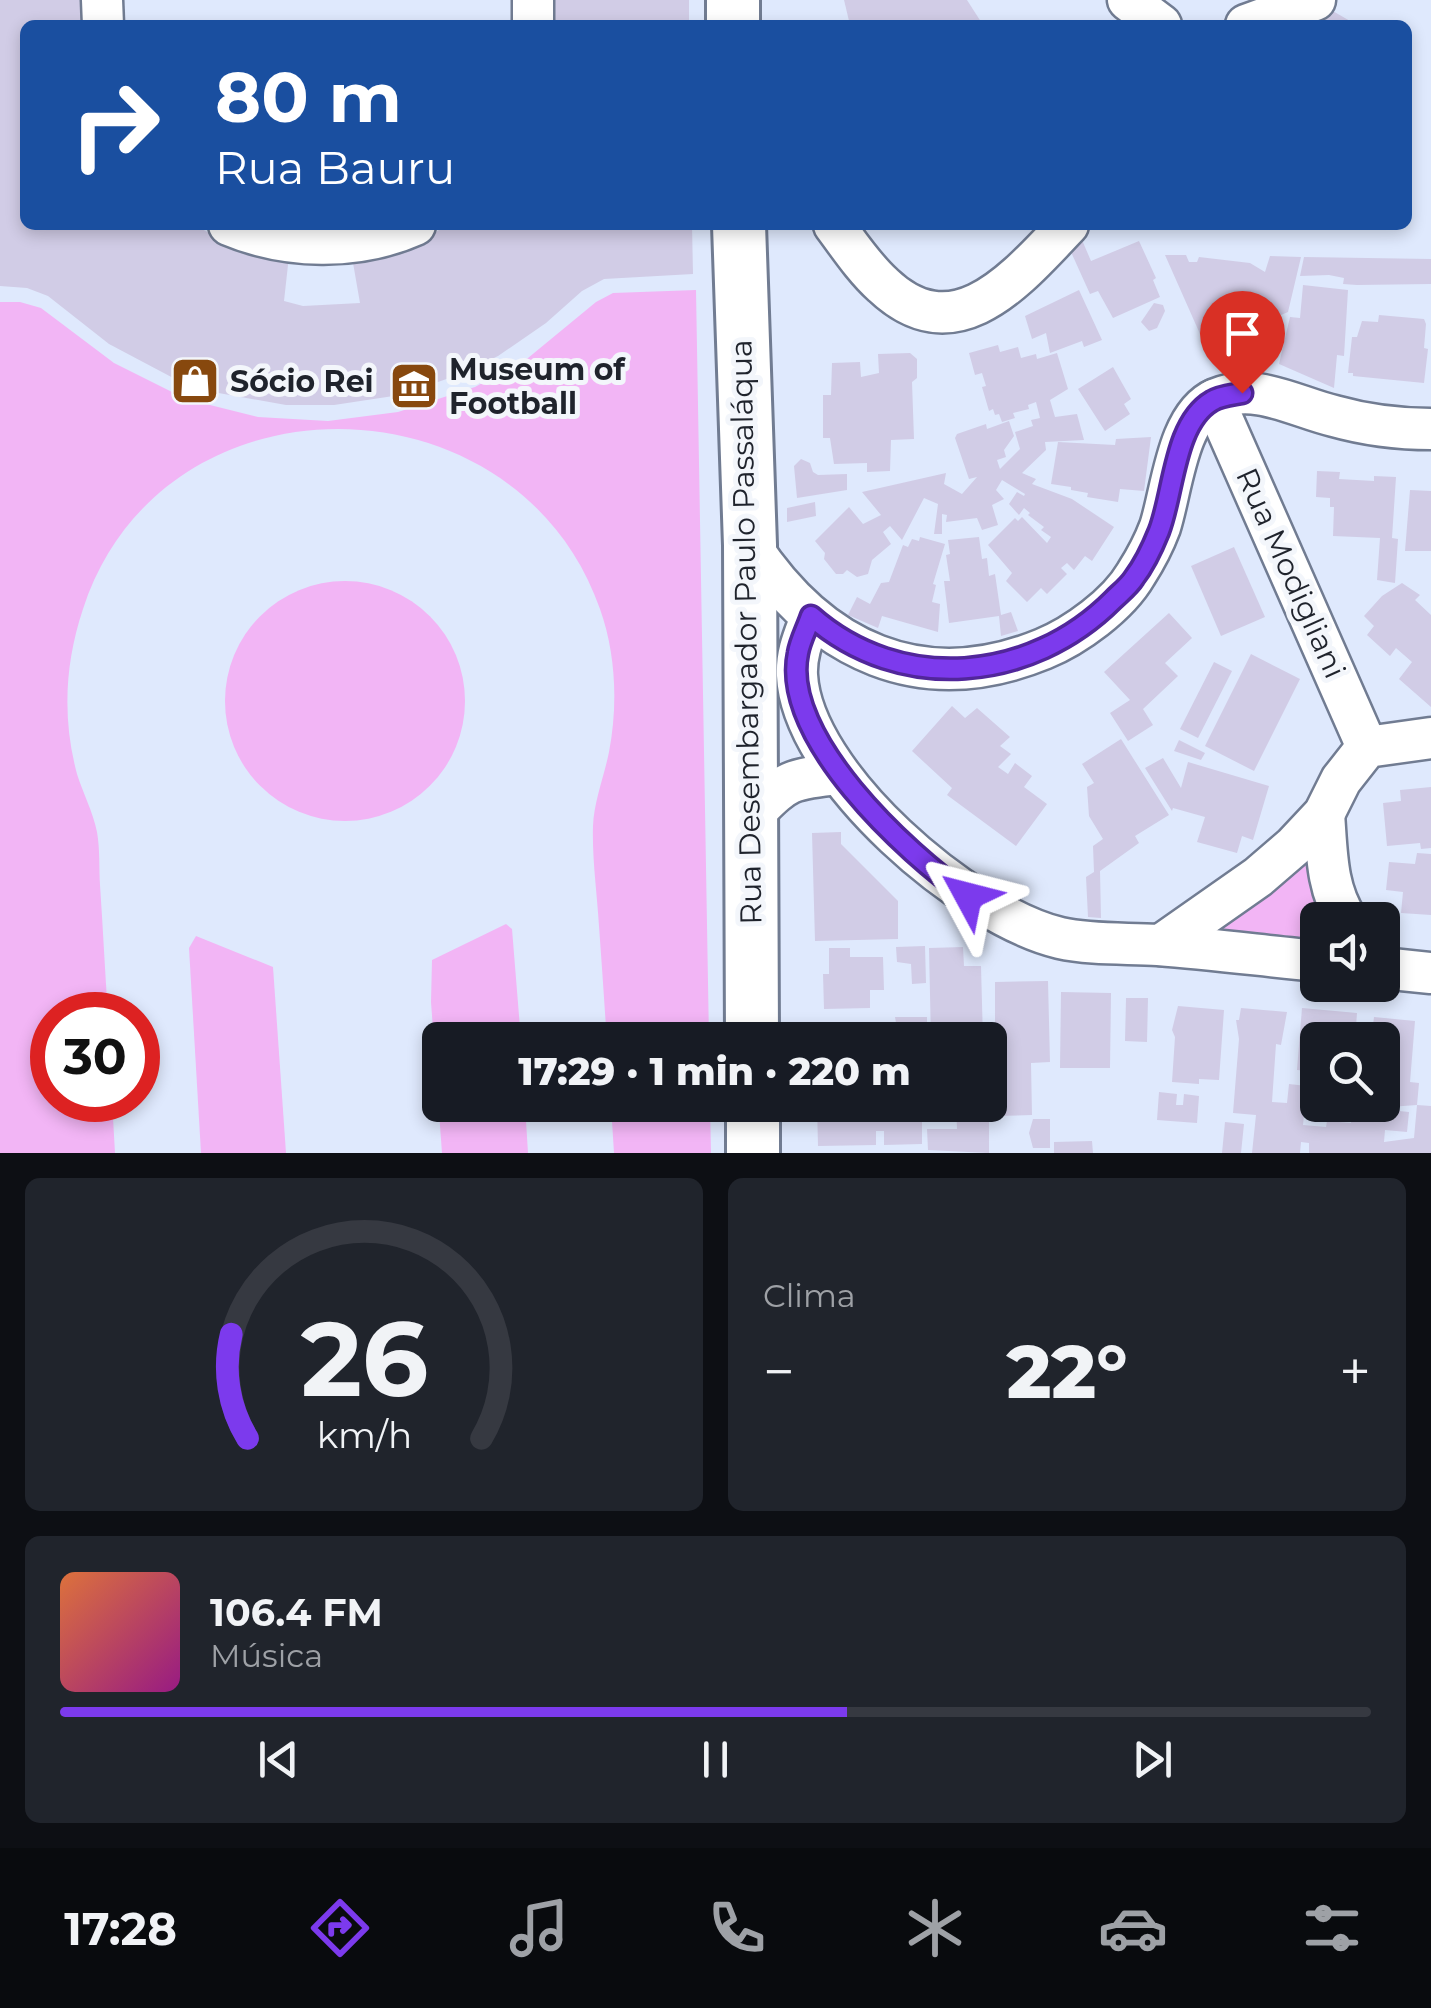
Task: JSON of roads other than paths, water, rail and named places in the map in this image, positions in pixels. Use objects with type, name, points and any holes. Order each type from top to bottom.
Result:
[{"type":"main road","name":"Rua Desembargador Paulo Passaláqua","points":[[739,230],[750,568],[752,1022]]},
{"type":"main road","points":[[753,1122],[753,1153]]},
{"type":"street","points":[[1128,0],[1154,20]]},
{"type":"street","points":[[1260,20],[1316,0]]},
{"type":"street","points":[[240,230],[257,237],[323,244],[388,237],[403,230]]},
{"type":"street","points":[[838,230],[884,287],[910,304],[937,312],[973,307],[996,295],[1063,230]]},
{"type":"street","points":[[750,568],[829,632],[866,652],[907,664],[984,669],[1060,642],[1092,620],[1134,579],[1158,532],[1184,433],[1197,413],[1214,400],[1242,393],[1260,394],[1332,416],[1390,428],[1431,429]]},
{"type":"street","name":"Rua Modigliani","points":[[1214,400],[1367,747]]},
{"type":"street","points":[[811,616],[797,654],[800,694],[822,750],[839,774],[945,880],[1017,924],[1063,939],[1300,960]]},
{"type":"street","points":[[1160,946],[1258,877],[1294,846],[1324,814],[1342,780],[1367,747],[1431,738]]},
{"type":"street","points":[[749,818],[782,786],[798,778],[839,774]]},
{"type":"street","points":[[1324,814],[1330,882],[1336,902]]},
{"type":"place","name":"Sócio Rei","points":[[195,381]]},
{"type":"place","name":"Museum of Football","points":[[414,386]]}]
